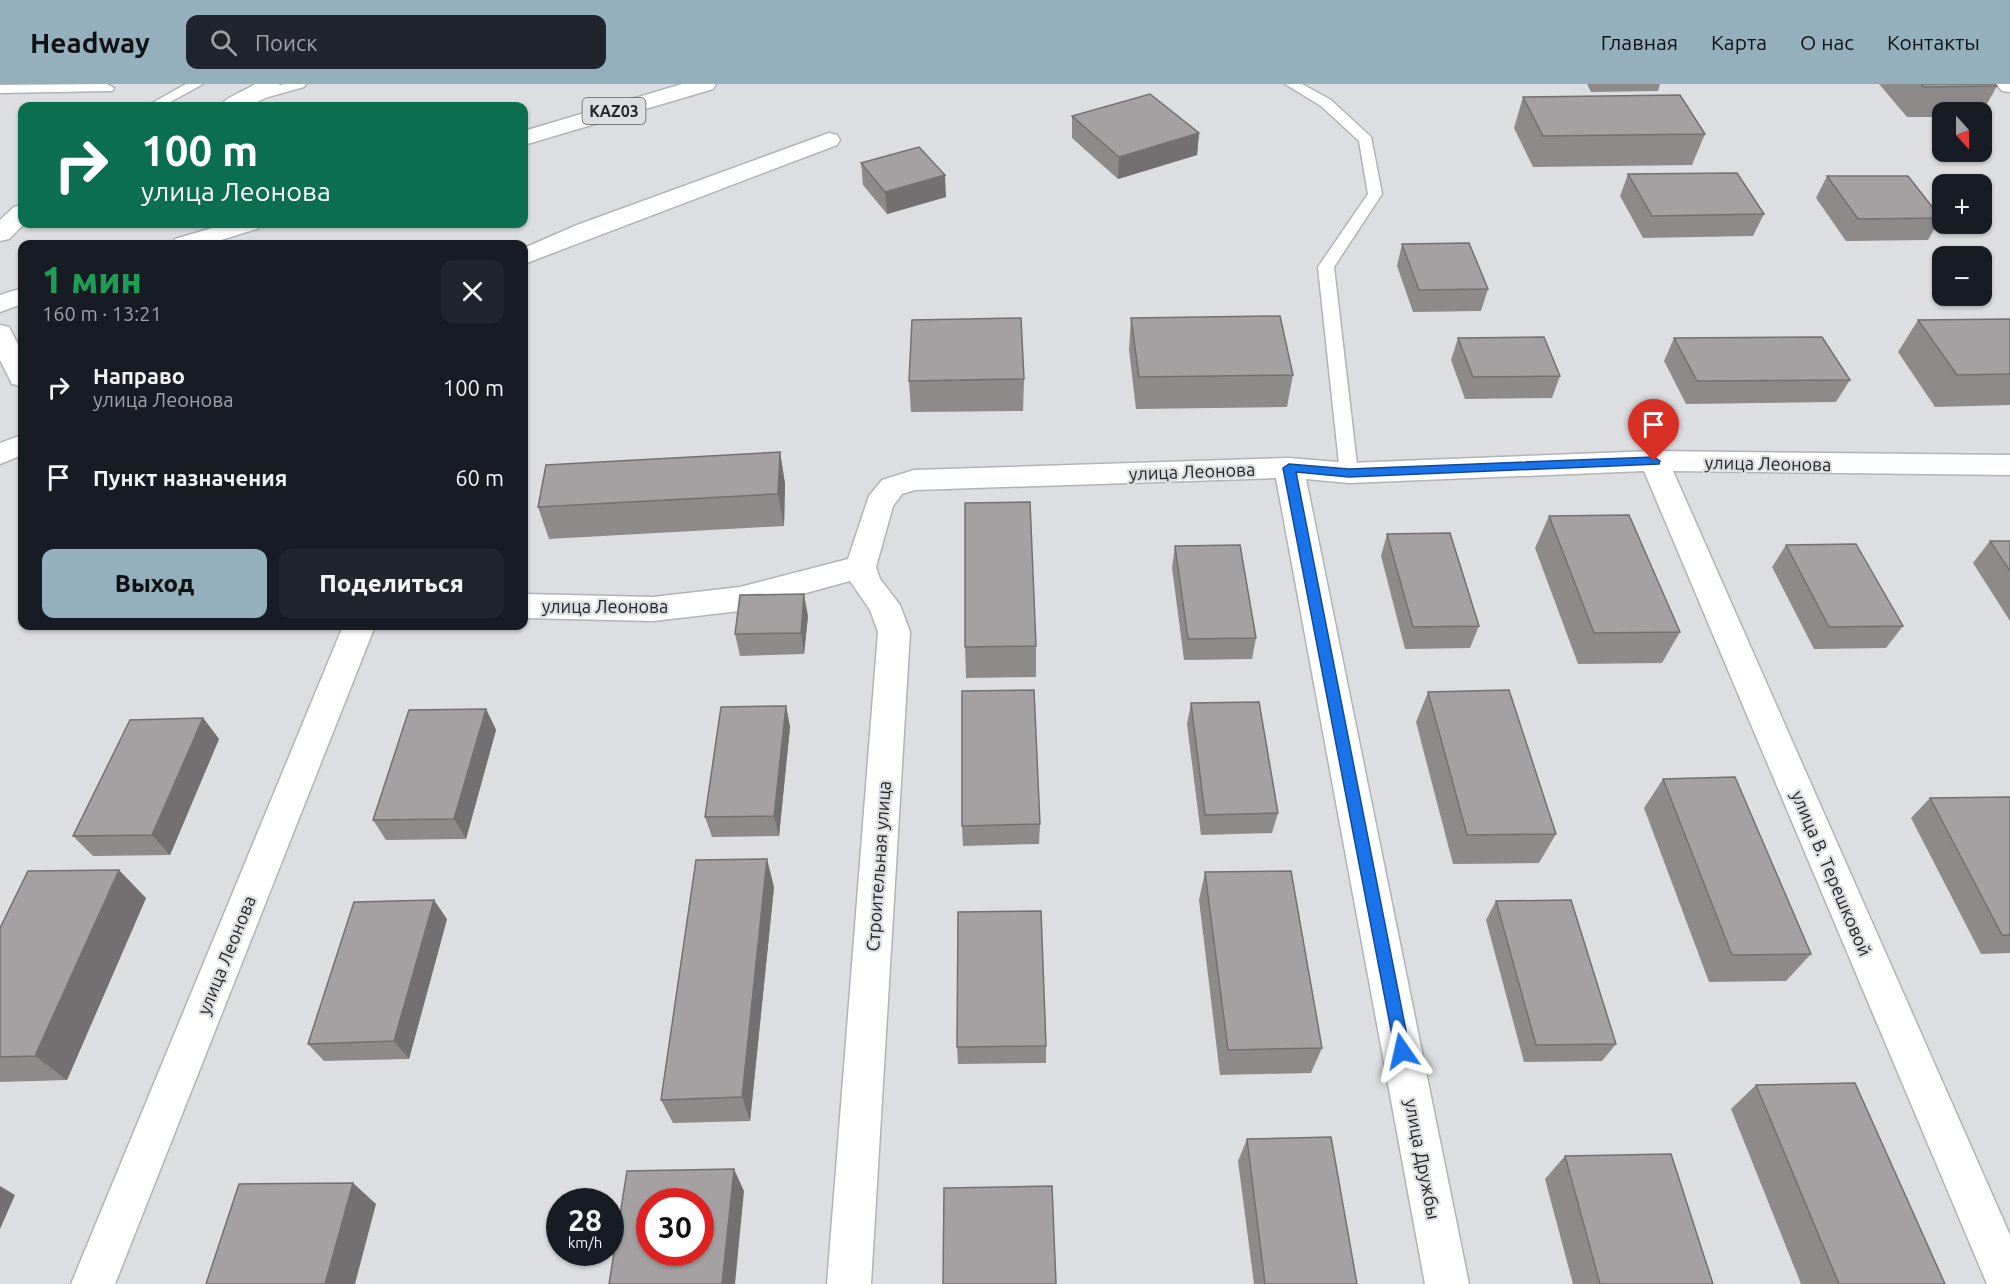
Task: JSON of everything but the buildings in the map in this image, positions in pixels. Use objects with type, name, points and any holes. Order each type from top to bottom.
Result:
[{"type":"main road","points":[[241,102],[269,84]]},
{"type":"main road","name":"KАZ03","points":[[528,137],[705,84]]},
{"type":"main road","points":[[528,255],[586,230],[829,140]]},
{"type":"main road","points":[[0,234],[18,216]]},
{"type":"main road","points":[[197,240],[236,228]]},
{"type":"main road","points":[[0,304],[18,297]]},
{"type":"main road","points":[[0,333],[18,370]]},
{"type":"main road","points":[[0,453],[18,446]]},
{"type":"main road","name":"улица Леонова","points":[[528,606],[653,609],[740,598],[861,567],[879,503],[892,487],[914,480],[1289,468],[1349,473],[1654,461],[2010,465]]},
{"type":"main road","name":"улица В. Терешковой","points":[[1654,461],[2009,1284]]},
{"type":"main road","name":"улица Дружбы","points":[[1289,468],[1447,1284]]},
{"type":"main road","name":"Строительная улица","points":[[849,1284],[894,632],[884,605],[866,583],[861,567]]},
{"type":"main road","name":"улица Леонова","points":[[93,1284],[357,630]]},
{"type":"lane","points":[[162,102],[196,84]]},
{"type":"lane","points":[[241,102],[299,84]]},
{"type":"lane","points":[[1292,84],[1326,103],[1366,140],[1376,194],[1326,267],[1349,473]]},
{"type":"lane","points":[[0,89],[108,86],[100,102]]},
{"type":"route","points":[[1402,1051],[1289,468],[1349,473],[1654,461]]}]
